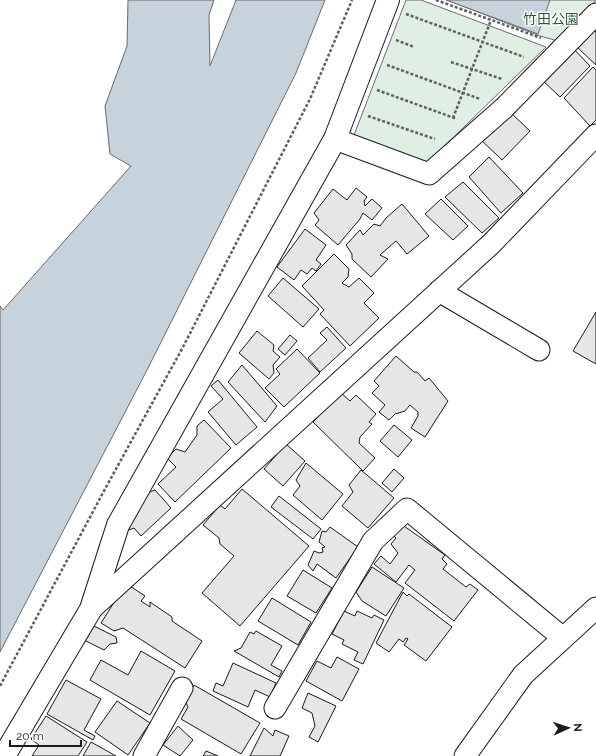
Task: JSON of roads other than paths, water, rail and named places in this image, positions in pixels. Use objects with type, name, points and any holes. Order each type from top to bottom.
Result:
[{"type":"street","points":[[4,756],[91,609],[118,525],[335,139],[386,3]]},
{"type":"street","points":[[335,139],[429,174],[504,108],[596,14]]},
{"type":"street","points":[[91,609],[491,244],[596,135]]},
{"type":"street","points":[[440,291],[539,350]]},
{"type":"street","points":[[275,708],[373,541],[407,509],[563,638]]},
{"type":"street","points":[[465,756],[523,675],[596,608]]},
{"type":"street","points":[[144,756],[182,688]]},
{"type":"park label","name":"竹田公園","points":[[551,19]]}]
